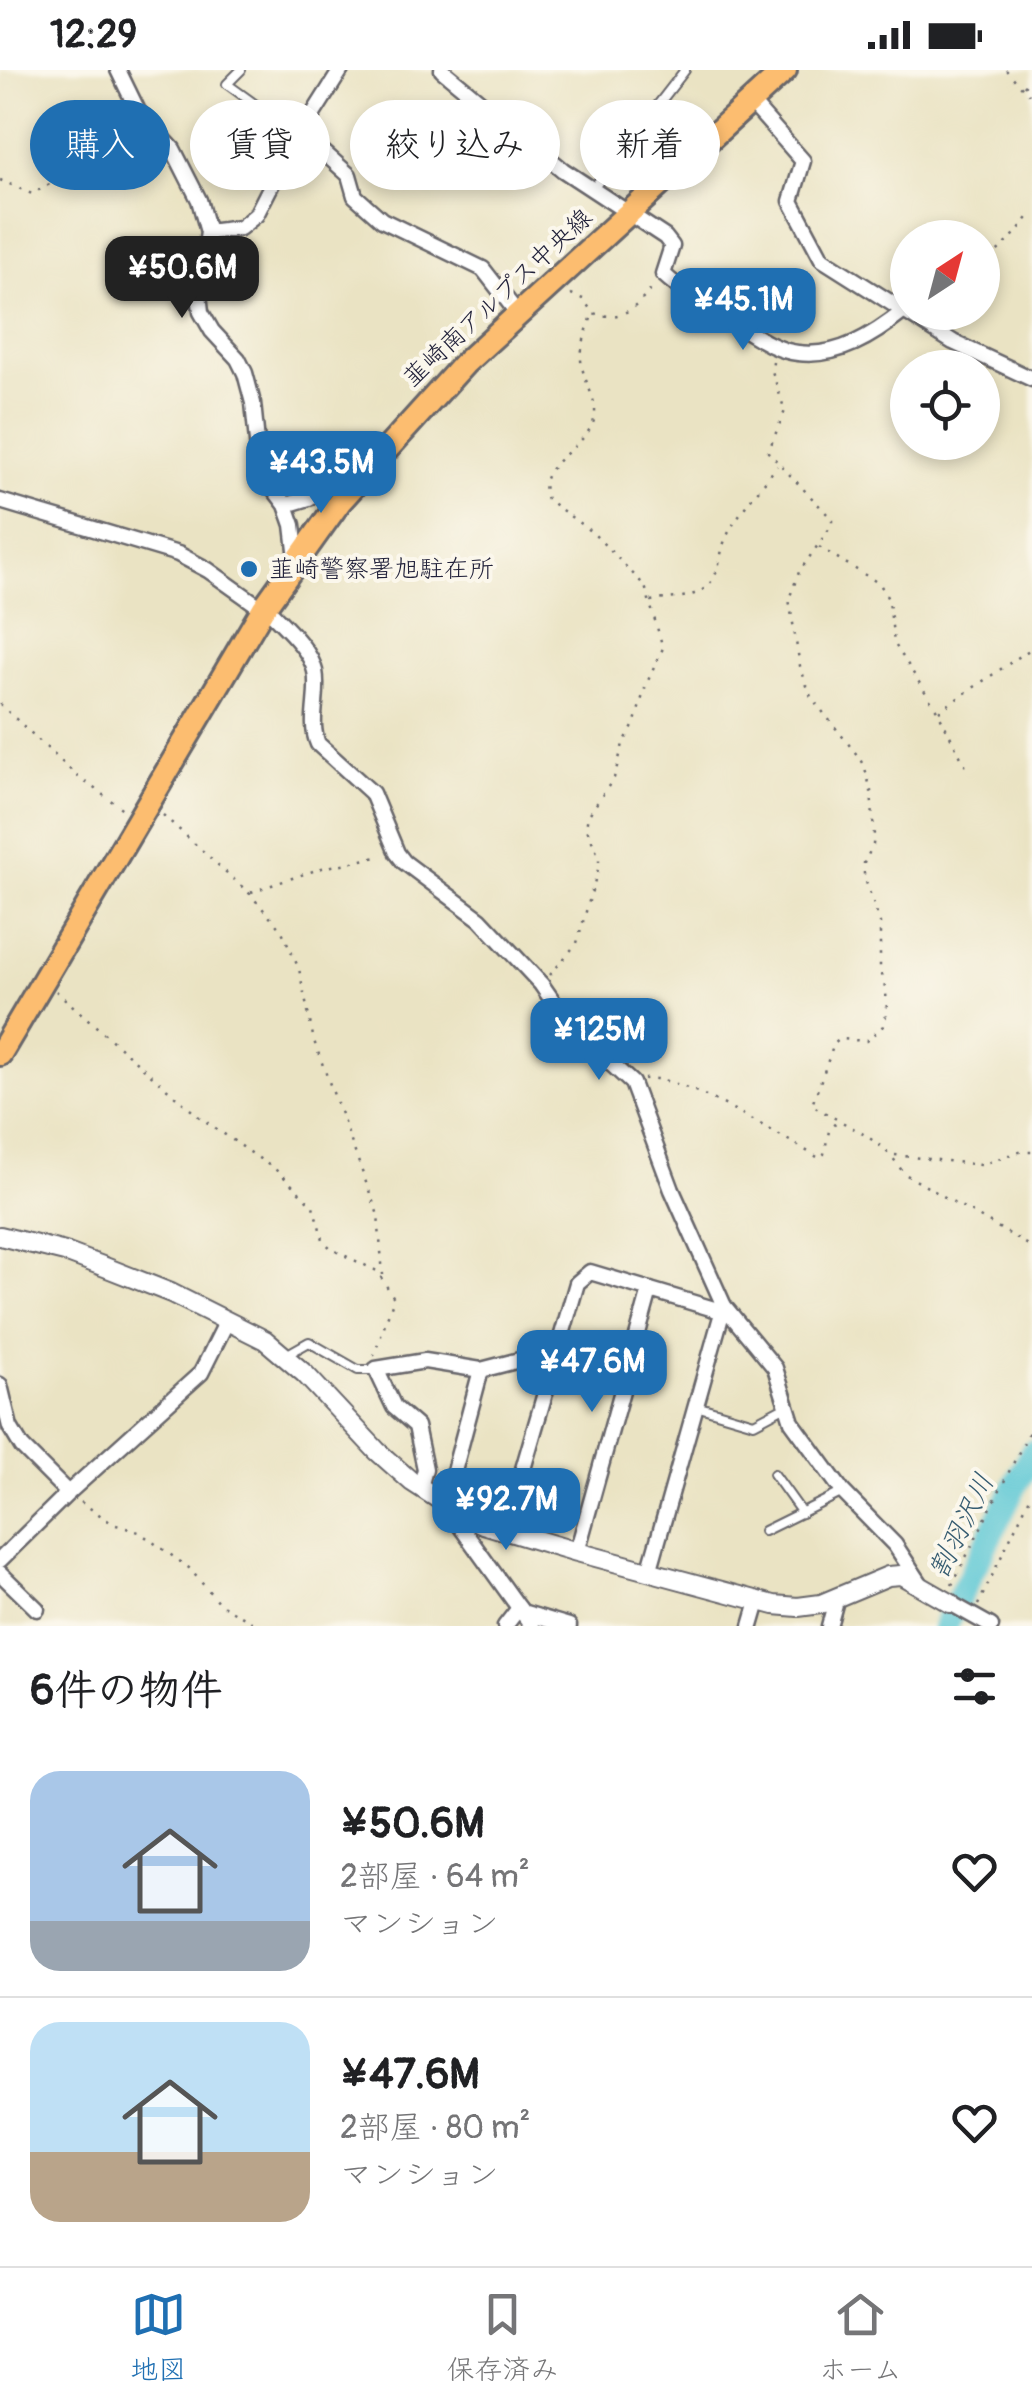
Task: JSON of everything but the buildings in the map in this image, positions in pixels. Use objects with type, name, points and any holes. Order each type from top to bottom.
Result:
[{"type":"main road","name":"韮崎南アルプス中央線","points":[[0,1054],[264,607],[355,482],[423,407],[518,314],[760,87],[785,70]]},
{"type":"street","points":[[118,70],[133,100]]},
{"type":"street","points":[[322,100],[341,70]]},
{"type":"street","points":[[442,70],[580,182]]},
{"type":"street","points":[[760,87],[803,162],[791,201],[822,259],[890,302]]},
{"type":"street","points":[[170,146],[199,200],[208,232],[199,293],[201,312],[245,373],[254,402],[260,471],[286,505],[297,559]]},
{"type":"street","points":[[330,159],[349,175],[355,196],[382,220],[483,269],[518,314]]},
{"type":"street","points":[[208,232],[240,228],[256,215],[270,190]]},
{"type":"street","points":[[592,190],[672,246],[664,274],[704,306],[776,346],[800,354],[848,346],[863,341],[890,321]]},
{"type":"street","points":[[934,330],[1032,379]]},
{"type":"street","points":[[286,505],[308,498],[340,476],[355,482]]},
{"type":"street","points":[[0,502],[178,554],[264,607],[309,657],[315,671],[314,734],[318,744],[372,794],[397,853],[480,919],[541,984],[570,1026],[632,1083],[672,1190],[724,1306],[775,1368],[792,1422],[842,1492],[895,1546],[920,1583]]},
{"type":"street","points":[[0,1236],[65,1252],[170,1293],[286,1355],[377,1451],[420,1488],[483,1524],[758,1602],[798,1607],[901,1575],[991,1626]]},
{"type":"street","points":[[505,1531],[582,1276],[590,1272],[714,1308],[724,1306]]},
{"type":"street","points":[[578,1552],[650,1290]]},
{"type":"street","points":[[650,1572],[724,1306]]},
{"type":"street","points":[[0,1560],[200,1373],[228,1321]]},
{"type":"street","points":[[420,1488],[426,1469],[416,1426],[394,1407],[376,1370],[425,1361],[481,1370],[558,1350]]},
{"type":"street","points":[[445,1504],[481,1370]]},
{"type":"street","points":[[0,1384],[10,1426],[22,1447],[68,1493]]},
{"type":"street","points":[[445,1504],[532,1626]]},
{"type":"street","points":[[0,1573],[36,1609]]},
{"type":"street","points":[[829,1626],[837,1597]]},
{"type":"street","points":[[751,1626],[758,1602]]},
{"type":"street","points":[[505,1626],[520,1610]]},
{"type":"street","points":[[520,1610],[569,1626]]},
{"type":"lane","points":[[240,70],[228,84],[251,100]]},
{"type":"lane","points":[[662,100],[685,70]]},
{"type":"lane","points":[[286,1355],[309,1342],[358,1370],[376,1370]]},
{"type":"lane","points":[[696,1406],[754,1423],[786,1406]]},
{"type":"lane","points":[[774,1474],[802,1512]]},
{"type":"lane","points":[[764,1531],[842,1492]]},
{"type":"path","points":[[1006,70],[1032,98]]},
{"type":"path","points":[[1023,87],[1032,75]]},
{"type":"path","points":[[0,180],[32,194],[39,190]]},
{"type":"path","points":[[1000,249],[1032,212]]},
{"type":"path","points":[[551,284],[583,299],[593,312],[602,316],[633,311],[664,274]]},
{"type":"path","points":[[541,984],[577,943],[599,857],[586,827],[588,816],[614,778],[663,648],[644,586],[607,547],[547,499],[543,491],[546,474],[594,422],[596,412],[583,378],[581,358],[593,312]]},
{"type":"path","points":[[776,346],[772,371],[786,410],[768,452],[832,519],[799,572],[789,598],[794,636],[811,697],[866,768],[874,832],[864,876],[880,924],[880,967],[887,1001],[883,1026],[875,1035],[866,1041],[840,1040],[828,1052],[812,1105],[882,1144],[894,1155],[903,1173],[1032,1247]]},
{"type":"path","points":[[651,601],[696,593],[707,587],[719,568],[724,542],[736,520],[778,465]]},
{"type":"path","points":[[817,546],[880,584],[889,600],[894,643],[938,712],[967,769]]},
{"type":"path","points":[[938,712],[1032,648]]},
{"type":"path","points":[[0,704],[78,776],[143,811],[249,893],[282,931],[299,969],[314,1041],[378,1214],[383,1276],[394,1298],[373,1356],[376,1370]]},
{"type":"path","points":[[249,893],[322,868],[397,853]]},
{"type":"path","points":[[43,982],[77,1007],[198,1116],[280,1173],[312,1206],[322,1240],[331,1249],[383,1276]]},
{"type":"path","points":[[632,1083],[654,1077],[702,1095],[819,1158],[836,1120]]},
{"type":"path","points":[[894,1155],[981,1165],[1017,1152],[1032,1152]]},
{"type":"path","points":[[948,1601],[1032,1426]]},
{"type":"path","points":[[68,1493],[113,1524],[139,1532],[190,1568],[219,1603],[258,1626]]},
{"type":"path","points":[[970,1615],[1032,1494]]},
{"type":"waterway","name":"割羽沢川","points":[[945,1626],[1032,1452]]},
{"type":"place","name":"韮崎警察署旭駐在所","points":[[249,569]]}]
